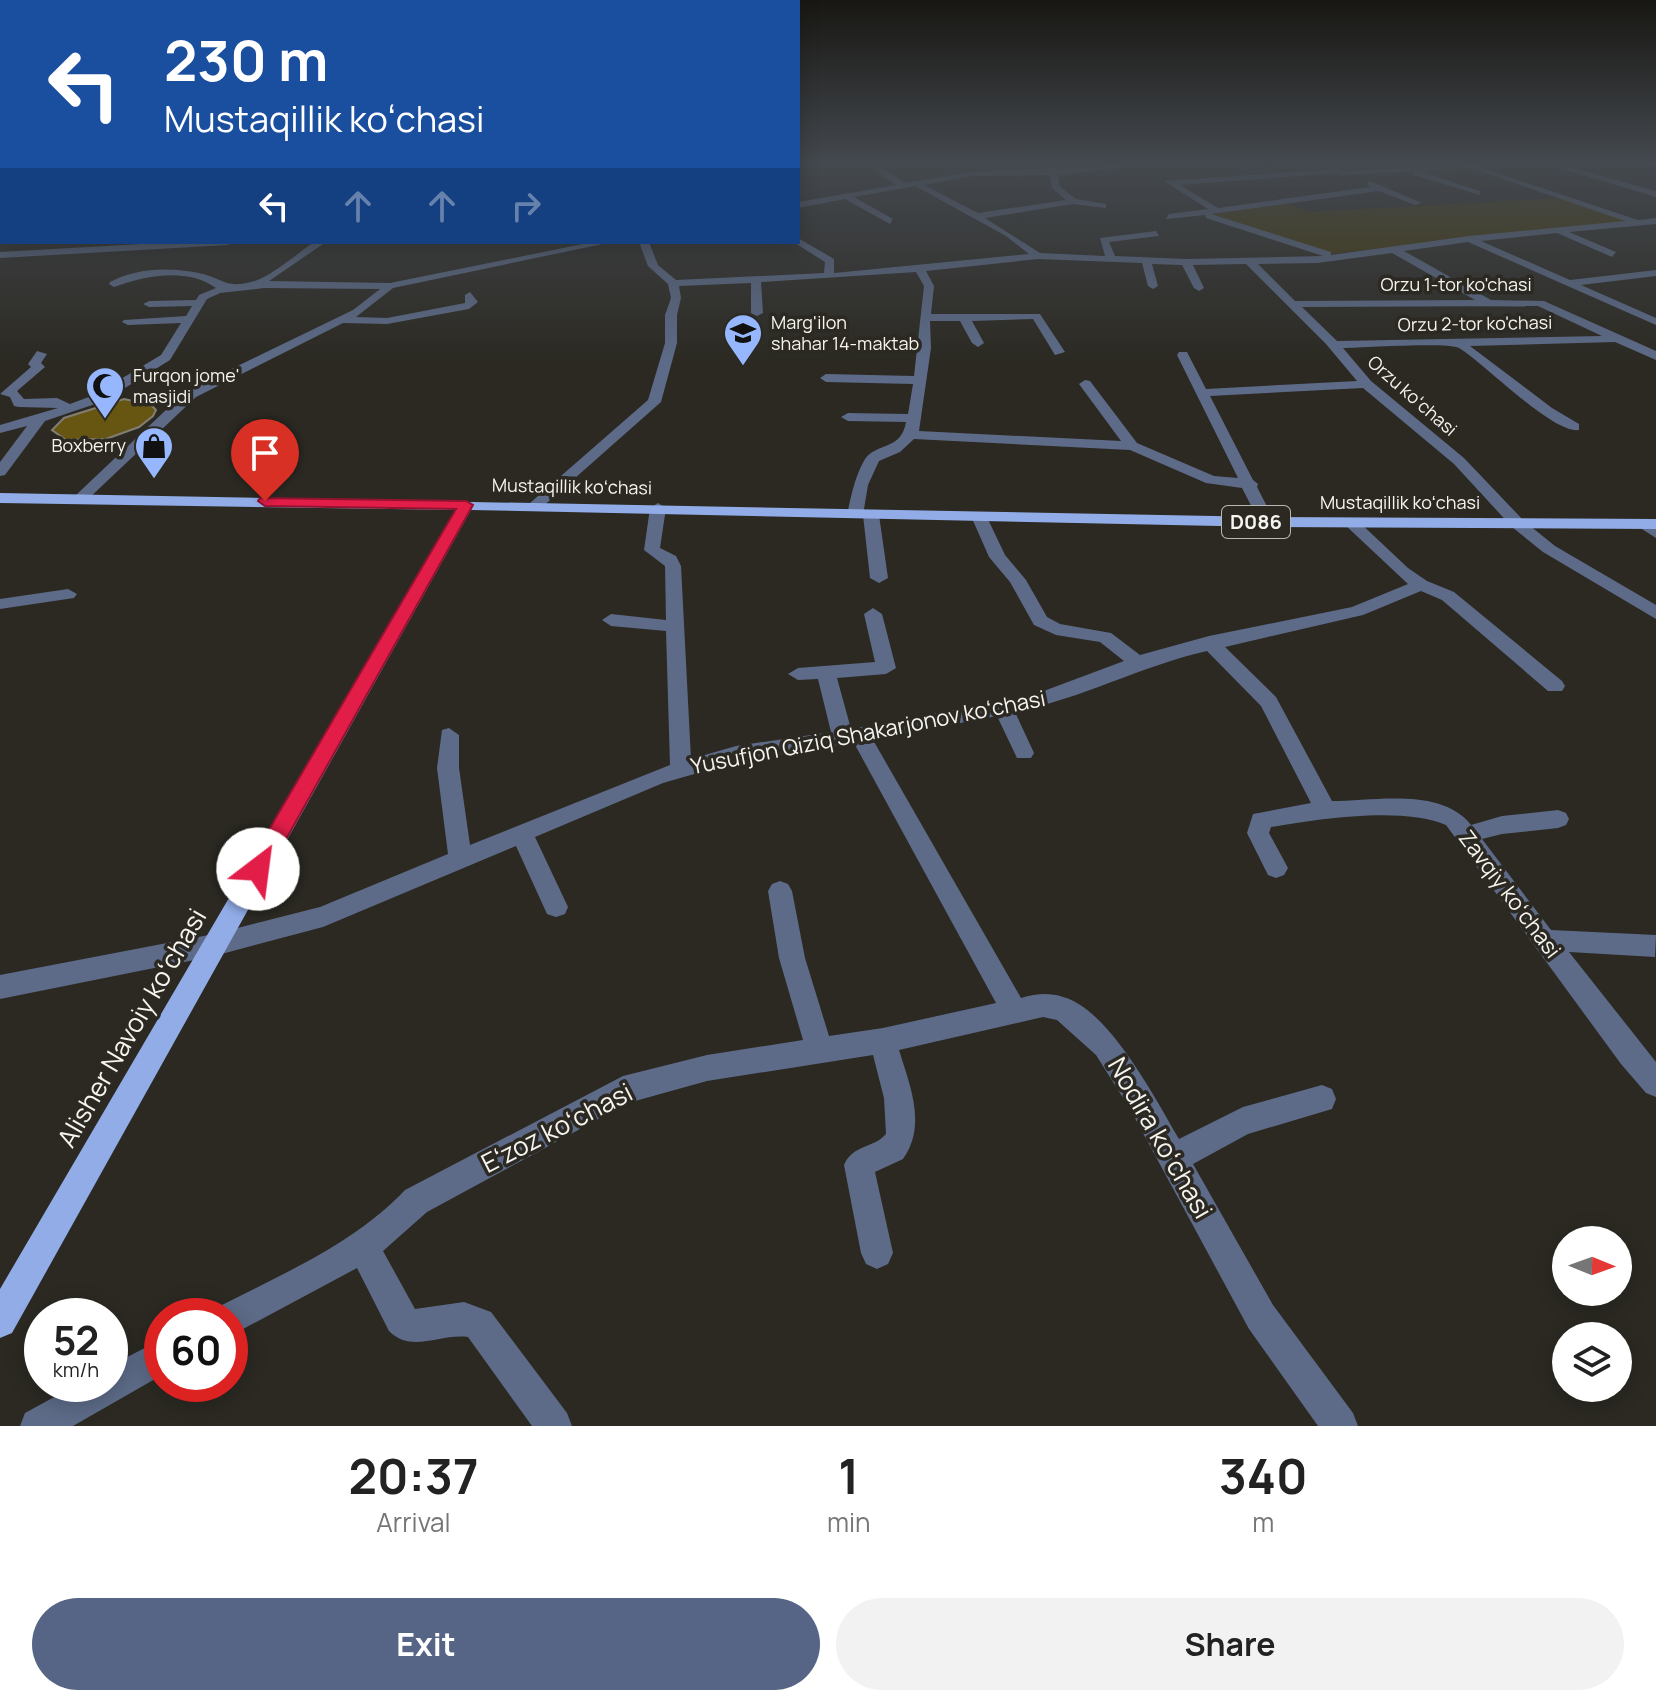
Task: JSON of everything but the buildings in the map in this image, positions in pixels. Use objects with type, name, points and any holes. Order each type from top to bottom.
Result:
[{"type":"main road","name":"Mustaqillik koʻchasi","points":[[0,498],[463,510],[535,506],[657,513]]},
{"type":"main road","name":"Mustaqillik koʻchasi","points":[[0,508],[463,510],[1651,527]]},
{"type":"main road","name":"Alisher Navoiy koʻchasi","points":[[0,1321],[463,510]]},
{"type":"street","points":[[998,230],[1038,256]]},
{"type":"street","points":[[1250,230],[1336,257]]},
{"type":"street","points":[[673,283],[920,270],[1038,256],[1186,262],[1336,257],[1469,239],[1572,230]]},
{"type":"street","points":[[1557,231],[1612,254]]},
{"type":"street","points":[[1111,258],[1102,241],[1156,234]]},
{"type":"street","points":[[1469,239],[1656,322]]},
{"type":"street","points":[[800,242],[830,261],[829,276]]},
{"type":"street","points":[[3,255],[20,244]]},
{"type":"street","points":[[62,254],[76,244]]},
{"type":"street","points":[[3,255],[200,244]]},
{"type":"street","points":[[255,286],[318,244]]},
{"type":"street","points":[[0,429],[99,398],[166,357],[199,303],[210,291],[255,286],[390,286],[511,256],[593,244]]},
{"type":"street","points":[[535,506],[654,402],[671,343],[671,315],[676,298],[673,283],[653,266],[645,244]]},
{"type":"street","points":[[1393,249],[1490,303]]},
{"type":"street","points":[[1146,260],[1153,286]]},
{"type":"street","name":"Orzu koʻchasi","points":[[1249,261],[1366,384],[1459,461],[1518,524],[1549,549],[1656,613]]},
{"type":"street","points":[[1186,262],[1199,288]]},
{"type":"street","points":[[879,578],[863,515],[861,485],[873,458],[895,449],[911,435],[929,286],[920,270]]},
{"type":"street","points":[[1565,283],[1656,273]]},
{"type":"street","points":[[100,276],[189,274],[217,282],[223,288]]},
{"type":"street","points":[[114,284],[125,275]]},
{"type":"street","points":[[756,278],[757,313]]},
{"type":"street","points":[[81,498],[191,394],[371,303],[390,286]]},
{"type":"street","points":[[339,320],[392,321],[471,305],[470,295]]},
{"type":"street","points":[[149,304],[199,303]]},
{"type":"street","name":"Orzu 1-tor ko'chasi","points":[[1292,304],[1540,303],[1656,356]]},
{"type":"street","points":[[1634,312],[1656,310]]},
{"type":"street","points":[[924,318],[1036,316],[1059,352]]},
{"type":"street","points":[[964,317],[978,343]]},
{"type":"street","points":[[128,322],[189,319]]},
{"type":"street","name":"Orzu 2-tor ko'chasi","points":[[1332,345],[1620,339]]},
{"type":"street","points":[[1458,342],[1547,411],[1574,427]]},
{"type":"street","points":[[41,354],[34,364],[39,367],[6,393],[15,394],[19,403],[57,402],[70,409]]},
{"type":"street","points":[[1183,355],[1251,484],[1267,522]]},
{"type":"street","points":[[826,378],[920,380]]},
{"type":"street","points":[[1085,384],[1132,446]]},
{"type":"street","points":[[1203,393],[1366,384]]},
{"type":"street","points":[[848,417],[913,418]]},
{"type":"street","points":[[0,472],[40,418]]},
{"type":"street","points":[[911,435],[1132,446],[1211,480],[1251,484]]},
{"type":"street","points":[[657,513],[652,550],[673,563],[673,626],[681,770]]},
{"type":"street","points":[[979,516],[997,557],[1017,580],[1040,621],[1056,629],[1105,637],[1138,663]]},
{"type":"street","points":[[1351,523],[1421,585],[1448,596],[1555,686]]},
{"type":"street","name":"Yusufjon Qiziq Shakarjonov koʻchasi","points":[[0,987],[214,945],[323,917],[681,770],[736,754],[1036,701],[1138,663],[1209,642],[1357,611],[1421,585]]},
{"type":"street","points":[[0,604],[68,594]]},
{"type":"street","points":[[798,674],[886,668],[873,614]]},
{"type":"street","points":[[611,620],[673,626]]},
{"type":"street","points":[[1209,642],[1269,702],[1325,809]]},
{"type":"street","points":[[826,672],[851,736],[1015,1013]]},
{"type":"street","points":[[1003,708],[1024,753]]},
{"type":"street","points":[[449,735],[448,768],[460,860]]},
{"type":"street","name":"Zavqiy koʻchasi","points":[[1276,868],[1258,833],[1261,820],[1325,809],[1431,809],[1454,819],[1656,1083]]},
{"type":"street","points":[[1466,835],[1502,825],[1558,819]]},
{"type":"street","points":[[522,833],[556,907]]},
{"type":"street","points":[[780,891],[792,958],[820,1050]]},
{"type":"street","points":[[1545,940],[1655,946]]},
{"type":"street","name":"Nodira koʻchasi","points":[[1015,1013],[1043,1005],[1064,1009],[1093,1031],[1140,1099],[1261,1317],[1340,1426]]},
{"type":"street","name":"Eʻzoz koʻchasi","points":[[248,1309],[363,1246],[404,1217],[416,1201],[623,1090],[707,1068],[883,1041],[1015,1013]]},
{"type":"street","points":[[877,1253],[859,1165],[893,1149],[901,1140],[904,1124],[883,1041]]},
{"type":"street","points":[[1172,1159],[1243,1121],[1322,1099]]},
{"type":"street","points":[[363,1246],[401,1319],[409,1327],[464,1319],[479,1324],[554,1426]]},
{"type":"street","points":[[38,1426],[144,1366]]},
{"type":"shaded area","points":[[1254,230],[1550,230],[1329,254]]},
{"type":"place","name":"Marg'ilon shahar 14-maktab","points":[[743,367]]},
{"type":"place","name":"Furqon jome' masjidi","points":[[105,420]]},
{"type":"place","name":"Boxberry","points":[[154,480]]},
{"type":"route","points":[[258,869],[466,505],[265,501]]}]
